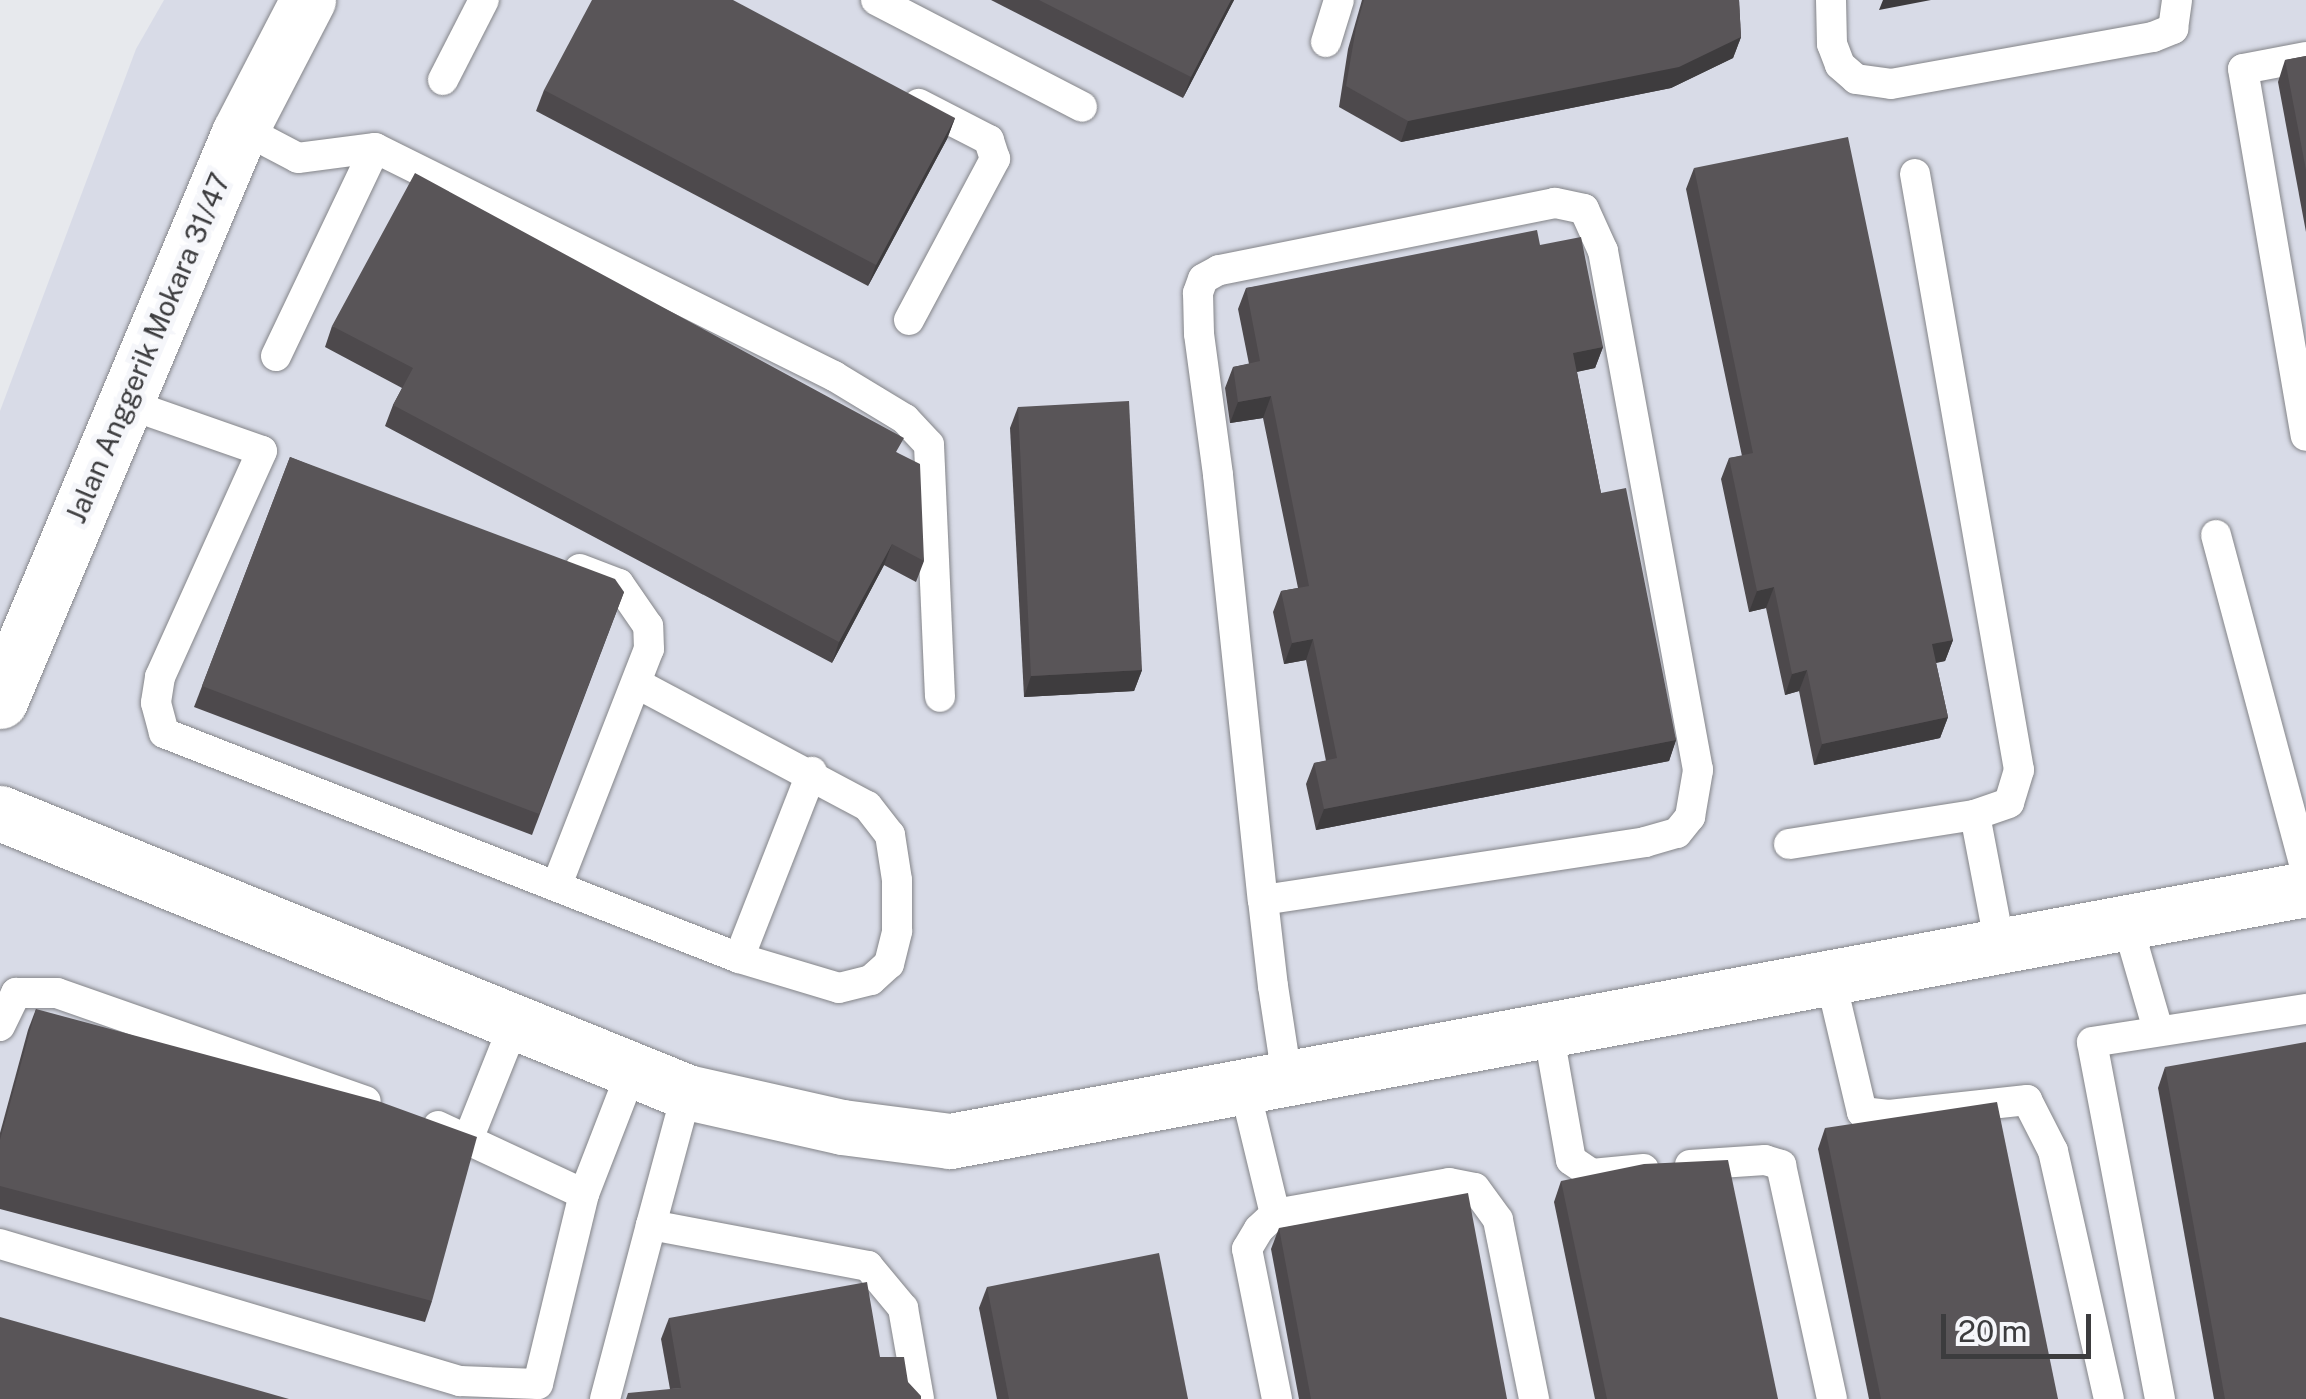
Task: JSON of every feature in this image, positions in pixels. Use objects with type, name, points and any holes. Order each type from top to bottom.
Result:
[{"type":"street","name":"Jalan Anggerik Mokara 31/47","points":[[0,701],[241,128],[308,0]]},
{"type":"street","points":[[0,813],[687,1092],[842,1128],[950,1141],[2306,889]]},
{"type":"lane","points":[[443,80],[484,0]]},
{"type":"lane","points":[[876,0],[1082,106]]},
{"type":"lane","points":[[1326,42],[1339,0]]},
{"type":"lane","points":[[1830,0],[1832,44],[1840,64],[1856,78],[1891,84],[2154,37],[2173,29],[2177,0]]},
{"type":"lane","points":[[2306,57],[2243,69],[2306,436]]},
{"type":"lane","points":[[889,88],[989,140],[995,159],[909,320]]},
{"type":"lane","points":[[241,128],[298,158],[375,148],[834,376],[904,419],[928,446],[940,697]]},
{"type":"lane","points":[[276,356],[375,148]]},
{"type":"lane","points":[[1790,844],[1975,815],[2010,802],[2018,770],[1915,174]]},
{"type":"lane","points":[[1264,900],[1645,842],[1677,833],[1690,817],[1698,770],[1602,250],[1584,210],[1556,203],[1219,270],[1203,279],[1199,334],[1264,900],[1266,1082],[1275,1214]]},
{"type":"lane","points":[[124,403],[298,464]]},
{"type":"lane","points":[[262,451],[160,678],[156,703],[164,732],[558,882],[739,958],[839,988],[870,980],[889,964],[897,931],[890,834],[867,806],[812,772],[638,684]]},
{"type":"lane","points":[[2216,535],[2306,871]]},
{"type":"lane","points":[[548,557],[619,584],[648,626],[649,649],[558,882]]},
{"type":"lane","points":[[739,958],[812,772]]},
{"type":"lane","points":[[1975,815],[2000,946]]},
{"type":"lane","points":[[2127,923],[2158,1030]]},
{"type":"lane","points":[[1830,977],[1862,1112],[1889,1115],[2027,1100],[2053,1150],[2109,1399]]},
{"type":"lane","points":[[0,1026],[16,992],[57,992],[469,1137],[584,1194]]},
{"type":"lane","points":[[2160,1399],[2092,1042],[2306,1010]]},
{"type":"lane","points":[[469,1137],[515,1022]]},
{"type":"lane","points":[[1548,1030],[1566,1150],[1578,1170],[1765,1160],[1781,1165],[1832,1399]]},
{"type":"lane","points":[[0,1244],[460,1381],[538,1384],[584,1194],[632,1070]]},
{"type":"lane","points":[[606,1399],[687,1092]]},
{"type":"lane","points":[[1277,1399],[1247,1249],[1275,1214],[1449,1182],[1475,1188],[1498,1220],[1534,1399]]},
{"type":"lane","points":[[650,1224],[868,1266],[903,1308],[919,1399]]},
{"type":"shaded area","points":[[164,0],[2306,0],[2306,1399],[0,1399],[0,411],[136,49]]},
{"type":"building","points":[[592,0],[733,0],[955,118],[876,265],[544,90]]},
{"type":"building","points":[[1039,0],[1231,0],[1191,77]]},
{"type":"building","points":[[1364,0],[1739,0],[1741,37],[1679,67],[1408,121],[1346,86]]},
{"type":"building","points":[[2306,56],[2306,170],[2285,60]]},
{"type":"building","points":[[1848,137],[1953,640],[1932,644],[1948,717],[1822,744],[1807,670],[1792,674],[1774,587],[1757,591],[1729,458],[1753,453],[1694,168]]},
{"type":"building","points":[[415,173],[904,438],[896,452],[920,464],[924,561],[892,544],[839,642],[393,405],[413,368],[332,326]]},
{"type":"building","points":[[1537,230],[1540,245],[1581,237],[1603,347],[1573,353],[1601,493],[1626,488],[1676,740],[1324,809],[1314,763],[1337,758],[1313,639],[1292,643],[1281,591],[1309,586],[1271,396],[1238,402],[1233,367],[1260,361],[1246,288]]},
{"type":"building","points":[[1129,401],[1142,670],[1031,676],[1018,407]]},
{"type":"building","points":[[290,457],[615,579],[624,592],[539,814],[202,686]]},
{"type":"building","points":[[36,1009],[378,1101],[477,1137],[432,1301],[0,1186],[0,1140]]},
{"type":"building","points":[[2306,1042],[2306,1399],[2225,1399],[2165,1067]]},
{"type":"building","points":[[1997,1102],[2058,1399],[1881,1399],[1825,1128]]},
{"type":"building","points":[[1728,1160],[1778,1399],[1607,1399],[1561,1181],[1644,1164]]},
{"type":"building","points":[[1468,1193],[1507,1399],[1311,1399],[1279,1228]]},
{"type":"building","points":[[1159,1253],[1188,1399],[1009,1399],[987,1287]]},
{"type":"building","points":[[867,1282],[880,1357],[904,1357],[908,1382],[921,1399],[626,1399],[628,1393],[681,1388],[669,1318]]},
{"type":"building","points":[[0,1317],[289,1399],[0,1399]]}]
